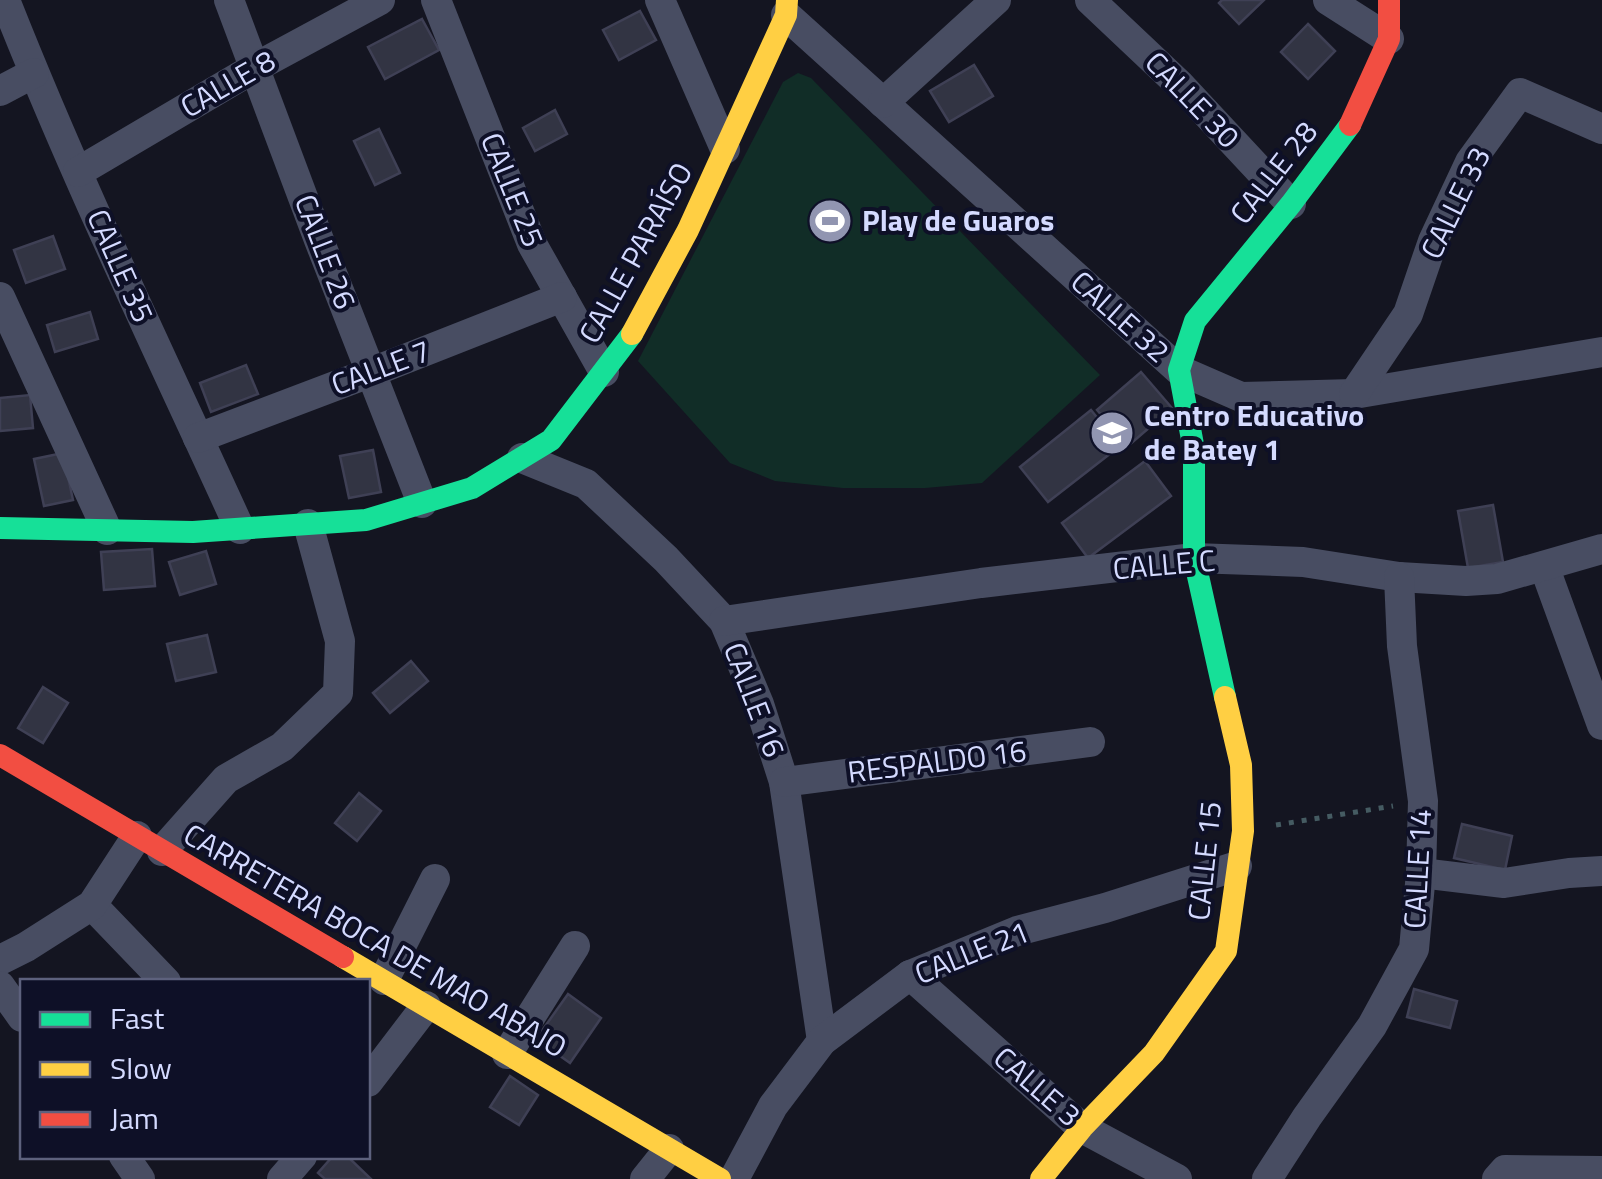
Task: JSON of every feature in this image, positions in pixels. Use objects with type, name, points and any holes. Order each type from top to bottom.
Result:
[{"type":"street","name":"CALLE 35","points":[[5,0],[34,73],[240,529]]},
{"type":"street","name":"CALLE 26","points":[[230,0],[422,503]]},
{"type":"street","name":"CALLE 8","points":[[78,172],[256,67],[380,0]]},
{"type":"street","name":"CALLE 25","points":[[436,0],[532,244],[604,372]]},
{"type":"street","points":[[660,0],[725,149]]},
{"type":"street","points":[[883,103],[996,0]]},
{"type":"street","name":"CALLE 30","points":[[1090,0],[1180,85],[1291,204]]},
{"type":"street","points":[[1328,0],[1390,39]]},
{"type":"street","name":"CALLE 28","points":[[1178,370],[1195,320],[1291,204],[1354,119],[1390,39],[1390,0]]},
{"type":"street","name":"CALLE PARAÍSO","points":[[0,528],[193,532],[366,520],[472,488],[551,440],[630,338],[688,230],[786,8]]},
{"type":"street","name":"CALLE 32","points":[[786,8],[883,103],[1178,370],[1240,397],[1354,394],[1602,352]]},
{"type":"street","points":[[0,91],[34,73]]},
{"type":"street","name":"CALLE 33","points":[[1354,394],[1408,314],[1433,242],[1470,162],[1520,93],[1602,129]]},
{"type":"street","name":"CALLE 7","points":[[198,438],[562,296]]},
{"type":"street","points":[[0,297],[106,530]]},
{"type":"street","name":"CALLE 15","points":[[1041,1179],[1082,1128],[1154,1053],[1226,952],[1244,831],[1241,765],[1194,558],[1194,450],[1178,370]]},
{"type":"street","name":"CALLE 16","points":[[522,458],[586,484],[666,559],[724,621],[759,704],[784,782],[822,1041]]},
{"type":"street","points":[[0,960],[92,905],[150,843],[226,779],[282,748],[338,694],[340,641],[308,524]]},
{"type":"street","name":"CALLE C","points":[[724,621],[981,583],[1194,558],[1303,562],[1398,577],[1466,582],[1497,579],[1602,549]]},
{"type":"street","points":[[1544,566],[1602,725]]},
{"type":"street","name":"CALLE 14","points":[[1267,1179],[1372,1026],[1414,949],[1422,801],[1402,646],[1398,577]]},
{"type":"street","name":"RESPALDO 16","points":[[784,782],[1090,742]]},
{"type":"street","name":"CARRETERA BOCA DE MAO ABAJO","points":[[0,755],[720,1179]]},
{"type":"street","name":"CALLE 21","points":[[734,1179],[773,1106],[822,1041],[910,975],[1017,931],[1238,866]]},
{"type":"street","points":[[1421,873],[1504,882],[1602,871]]},
{"type":"street","points":[[384,980],[435,878]]},
{"type":"street","points":[[92,905],[163,979]]},
{"type":"street","points":[[506,1054],[575,946]]},
{"type":"street","name":"CALLE 3","points":[[910,975],[1082,1128],[1177,1179]]},
{"type":"street","points":[[0,986],[20,1014]]},
{"type":"street","points":[[370,1079],[426,1006]]},
{"type":"street","points":[[646,1179],[669,1149]]},
{"type":"street","points":[[282,1179],[299,1159]]},
{"type":"street","points":[[1497,1179],[1505,1170],[1602,1171]]},
{"type":"path","points":[[1244,831],[1422,801]]},
{"type":"green space","name":"Play de Guaros","points":[[798,73],[811,78],[1100,375],[982,483],[843,488],[775,481],[730,463],[638,361],[783,82]]},
{"type":"building","points":[[1264,0],[1239,24],[1219,3]]},
{"type":"building","points":[[640,11],[656,40],[619,60],[603,30]]},
{"type":"building","points":[[422,19],[439,50],[385,79],[368,47]]},
{"type":"building","points":[[1308,24],[1335,51],[1308,79],[1281,52]]},
{"type":"building","points":[[974,65],[993,96],[949,122],[930,91]]},
{"type":"building","points":[[555,110],[567,134],[535,151],[523,128]]},
{"type":"building","points":[[379,129],[400,173],[375,185],[354,141]]},
{"type":"building","points":[[53,236],[65,269],[26,283],[14,250]]},
{"type":"building","points":[[90,312],[98,339],[55,352],[47,325]]},
{"type":"building","points":[[246,365],[258,394],[211,412],[200,383]]},
{"type":"building","points":[[1141,372],[1172,408],[1128,446],[1097,410]]},
{"type":"building","points":[[30,395],[33,428],[0,431],[0,398]]},
{"type":"building","points":[[1091,410],[1120,446],[1048,502],[1020,467]]},
{"type":"building","points":[[373,450],[381,492],[349,498],[340,456]]},
{"type":"building","points":[[63,453],[73,500],[44,506],[34,459]]},
{"type":"building","points":[[1145,461],[1171,496],[1088,558],[1062,523]]},
{"type":"building","points":[[1493,505],[1503,562],[1468,568],[1458,511]]},
{"type":"building","points":[[152,549],[155,586],[104,590],[101,552]]},
{"type":"building","points":[[206,551],[216,584],[180,595],[169,562]]},
{"type":"building","points":[[207,635],[216,672],[176,681],[167,644]]},
{"type":"building","points":[[411,661],[428,681],[390,713],[373,693]]},
{"type":"building","points":[[43,687],[68,703],[43,743],[18,728]]},
{"type":"building","points":[[359,793],[381,811],[357,841],[335,823]]},
{"type":"building","points":[[1462,824],[1512,836],[1505,870],[1454,858]]},
{"type":"building","points":[[1414,989],[1457,1001],[1450,1028],[1407,1017]]},
{"type":"building","points":[[568,994],[601,1018],[570,1063],[536,1039]]},
{"type":"building","points":[[510,1076],[538,1095],[519,1125],[490,1107]]},
{"type":"building","points":[[330,1159],[350,1159],[371,1179],[325,1179],[318,1173]]},
{"type":"traffic: fast","points":[[1225,697],[1194,558],[1194,450],[1179,370],[1195,321],[1350,125]]},
{"type":"traffic: fast","points":[[0,528],[193,532],[366,520],[472,488],[551,440],[632,334]]},
{"type":"traffic: slow","points":[[632,334],[688,230],[786,15],[787,0]]},
{"type":"traffic: slow","points":[[1041,1179],[1082,1128],[1154,1053],[1226,951],[1243,831],[1241,765],[1225,697]]},
{"type":"traffic: slow","points":[[343,957],[720,1179]]},
{"type":"traffic: jam","points":[[1350,125],[1389,39],[1389,0]]},
{"type":"traffic: jam","points":[[0,755],[343,957]]},
{"type":"place","name":"Play de Guaros","points":[[830,221]]},
{"type":"place","name":"Centro Educativo de Batey 1","points":[[1112,433]]}]
